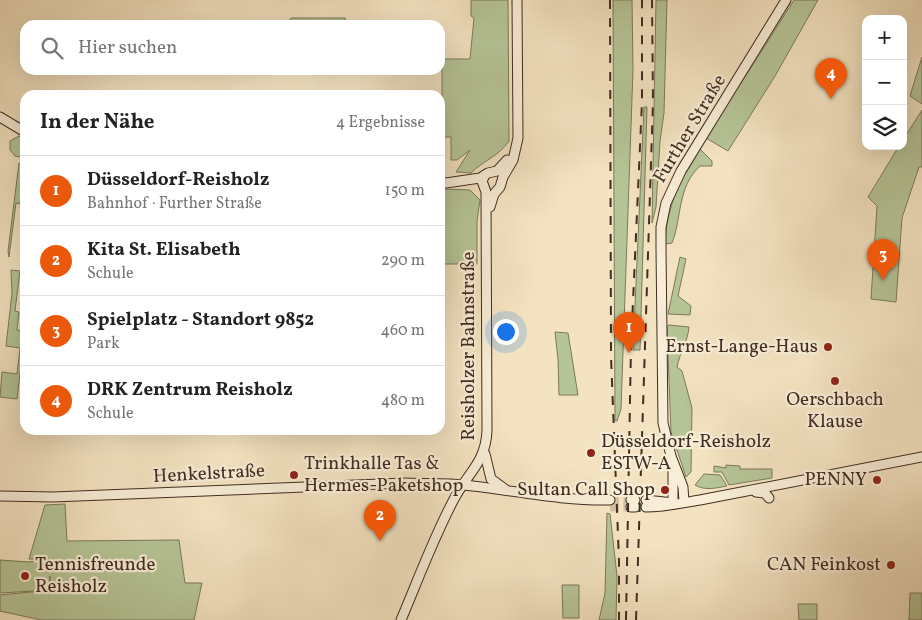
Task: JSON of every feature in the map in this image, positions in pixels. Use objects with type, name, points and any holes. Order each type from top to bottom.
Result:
[{"type":"street","name":"Reisholzer Bahnstraße","points":[[485,230],[492,199],[513,160],[518,133],[518,0]]},
{"type":"street","name":"Further Straße","points":[[684,502],[683,487],[665,436],[662,407],[661,234],[666,203],[681,171],[786,0]]},
{"type":"street","points":[[0,117],[20,129]]},
{"type":"street","points":[[445,183],[475,179],[501,168],[515,150]]},
{"type":"street","name":"Reisholzer Bahnstraße","points":[[401,620],[447,513],[462,485],[479,464],[485,451],[487,430],[485,230],[484,188],[482,181],[489,173]]},
{"type":"street","points":[[489,173],[499,175],[502,180]]},
{"type":"street","points":[[445,183],[478,185],[491,192],[496,190]]},
{"type":"street","points":[[485,451],[486,466],[491,479],[509,492]]},
{"type":"street","points":[[646,504],[700,500],[922,457]]},
{"type":"street","name":"Further Straße","points":[[673,503],[674,465]]},
{"type":"street","name":"Henkelstraße","points":[[0,496],[53,497],[353,484],[462,485],[610,503]]},
{"type":"street","points":[[683,487],[700,500]]},
{"type":"street","points":[[746,490],[763,492],[768,498]]},
{"type":"green space","points":[[471,0],[508,0],[509,141],[501,151],[471,173],[456,172],[470,150],[457,160],[451,160],[451,137],[445,137],[445,90],[442,90],[442,75],[445,75],[445,59],[470,59],[474,18],[471,16]]},
{"type":"green space","points":[[613,0],[632,0],[633,70],[621,409],[617,421],[615,421]]},
{"type":"green space","points":[[656,0],[667,0],[664,113],[660,141],[656,207],[652,223]]},
{"type":"green space","points":[[794,0],[818,0],[775,76],[728,151],[706,138]]},
{"type":"green space","points":[[291,18],[345,18],[346,20],[290,20]]},
{"type":"green space","points":[[922,57],[922,104],[910,96]]},
{"type":"green space","points":[[644,107],[647,107],[640,350],[633,350]]},
{"type":"green space","points":[[922,110],[922,167],[919,167],[902,218],[896,302],[871,299],[877,206],[868,197],[897,150],[907,150],[907,134]]},
{"type":"green space","points":[[20,137],[20,157],[15,156],[10,150],[10,141]]},
{"type":"green space","points":[[699,148],[712,161],[712,166],[700,166],[687,183],[672,243],[665,244],[668,217],[676,193]]},
{"type":"green space","points":[[19,163],[20,204],[16,203],[9,257],[8,251]]},
{"type":"green space","points":[[445,189],[470,190],[480,200],[477,221],[477,264],[445,264]]},
{"type":"green space","points":[[680,257],[686,259],[678,296],[691,306],[690,315],[668,314]]},
{"type":"green space","points":[[11,270],[20,271],[15,311],[19,312],[17,330],[20,331],[20,348],[6,346],[12,293]]},
{"type":"green space","points":[[667,326],[689,327],[677,367],[682,371],[692,408],[691,472],[686,477],[671,432]]},
{"type":"green space","points":[[555,332],[568,333],[578,395],[559,395]]},
{"type":"green space","points":[[20,348],[20,374],[17,399],[0,397],[2,372],[17,374]]},
{"type":"green space","points":[[726,465],[740,466],[740,469],[772,469],[772,478],[729,485],[722,472],[714,472],[714,466],[726,468]]},
{"type":"green space","points":[[704,474],[720,475],[727,486],[707,488],[695,485]]},
{"type":"green space","points":[[65,504],[67,541],[179,540],[185,583],[202,583],[194,620],[41,620],[0,611],[0,595],[51,590],[50,576],[50,590],[0,593],[0,560],[28,562],[49,559],[29,559],[45,505]]},
{"type":"green space","points":[[607,513],[610,514],[617,576],[616,620],[599,620],[605,593]]},
{"type":"green space","points":[[562,585],[579,585],[579,618],[563,618]]},
{"type":"green space","points":[[910,593],[922,593],[922,620],[909,620]]},
{"type":"green space","points":[[798,604],[817,604],[817,620],[799,620]]},
{"type":"tunnel","points":[[610,500],[631,500]]},
{"type":"tunnel","points":[[610,507],[631,507]]},
{"type":"railway","points":[[610,0],[611,356],[619,561],[619,620]]},
{"type":"railway","points":[[626,620],[631,346],[642,102],[642,0]]},
{"type":"railway","points":[[636,620],[653,102],[652,0]]},
{"type":"place","name":"DRK Zentrum Reisholz","points":[[831,99]]},
{"type":"place","name":"Spielplatz - Standort 9852","points":[[883,280]]},
{"type":"place","name":"Ernst-Lange-Haus","points":[[828,347]]},
{"type":"place","name":"Düsseldorf-Reisholz","points":[[629,353]]},
{"type":"place","name":"Oerschbach Klause","points":[[835,381]]},
{"type":"place","name":"Düsseldorf-Reisholz ESTW-A","points":[[591,453]]},
{"type":"place","name":"Trinkhalle Tas & Hermes-Paketshop","points":[[294,475]]},
{"type":"place","name":"PENNY","points":[[877,480]]},
{"type":"place","name":"Sultan Call Shop","points":[[665,490]]},
{"type":"place","name":"Kita St. Elisabeth","points":[[380,541]]},
{"type":"place","name":"CAN Feinkost","points":[[891,565]]},
{"type":"place","name":"Tennisfreunde Reisholz","points":[[25,576]]}]
